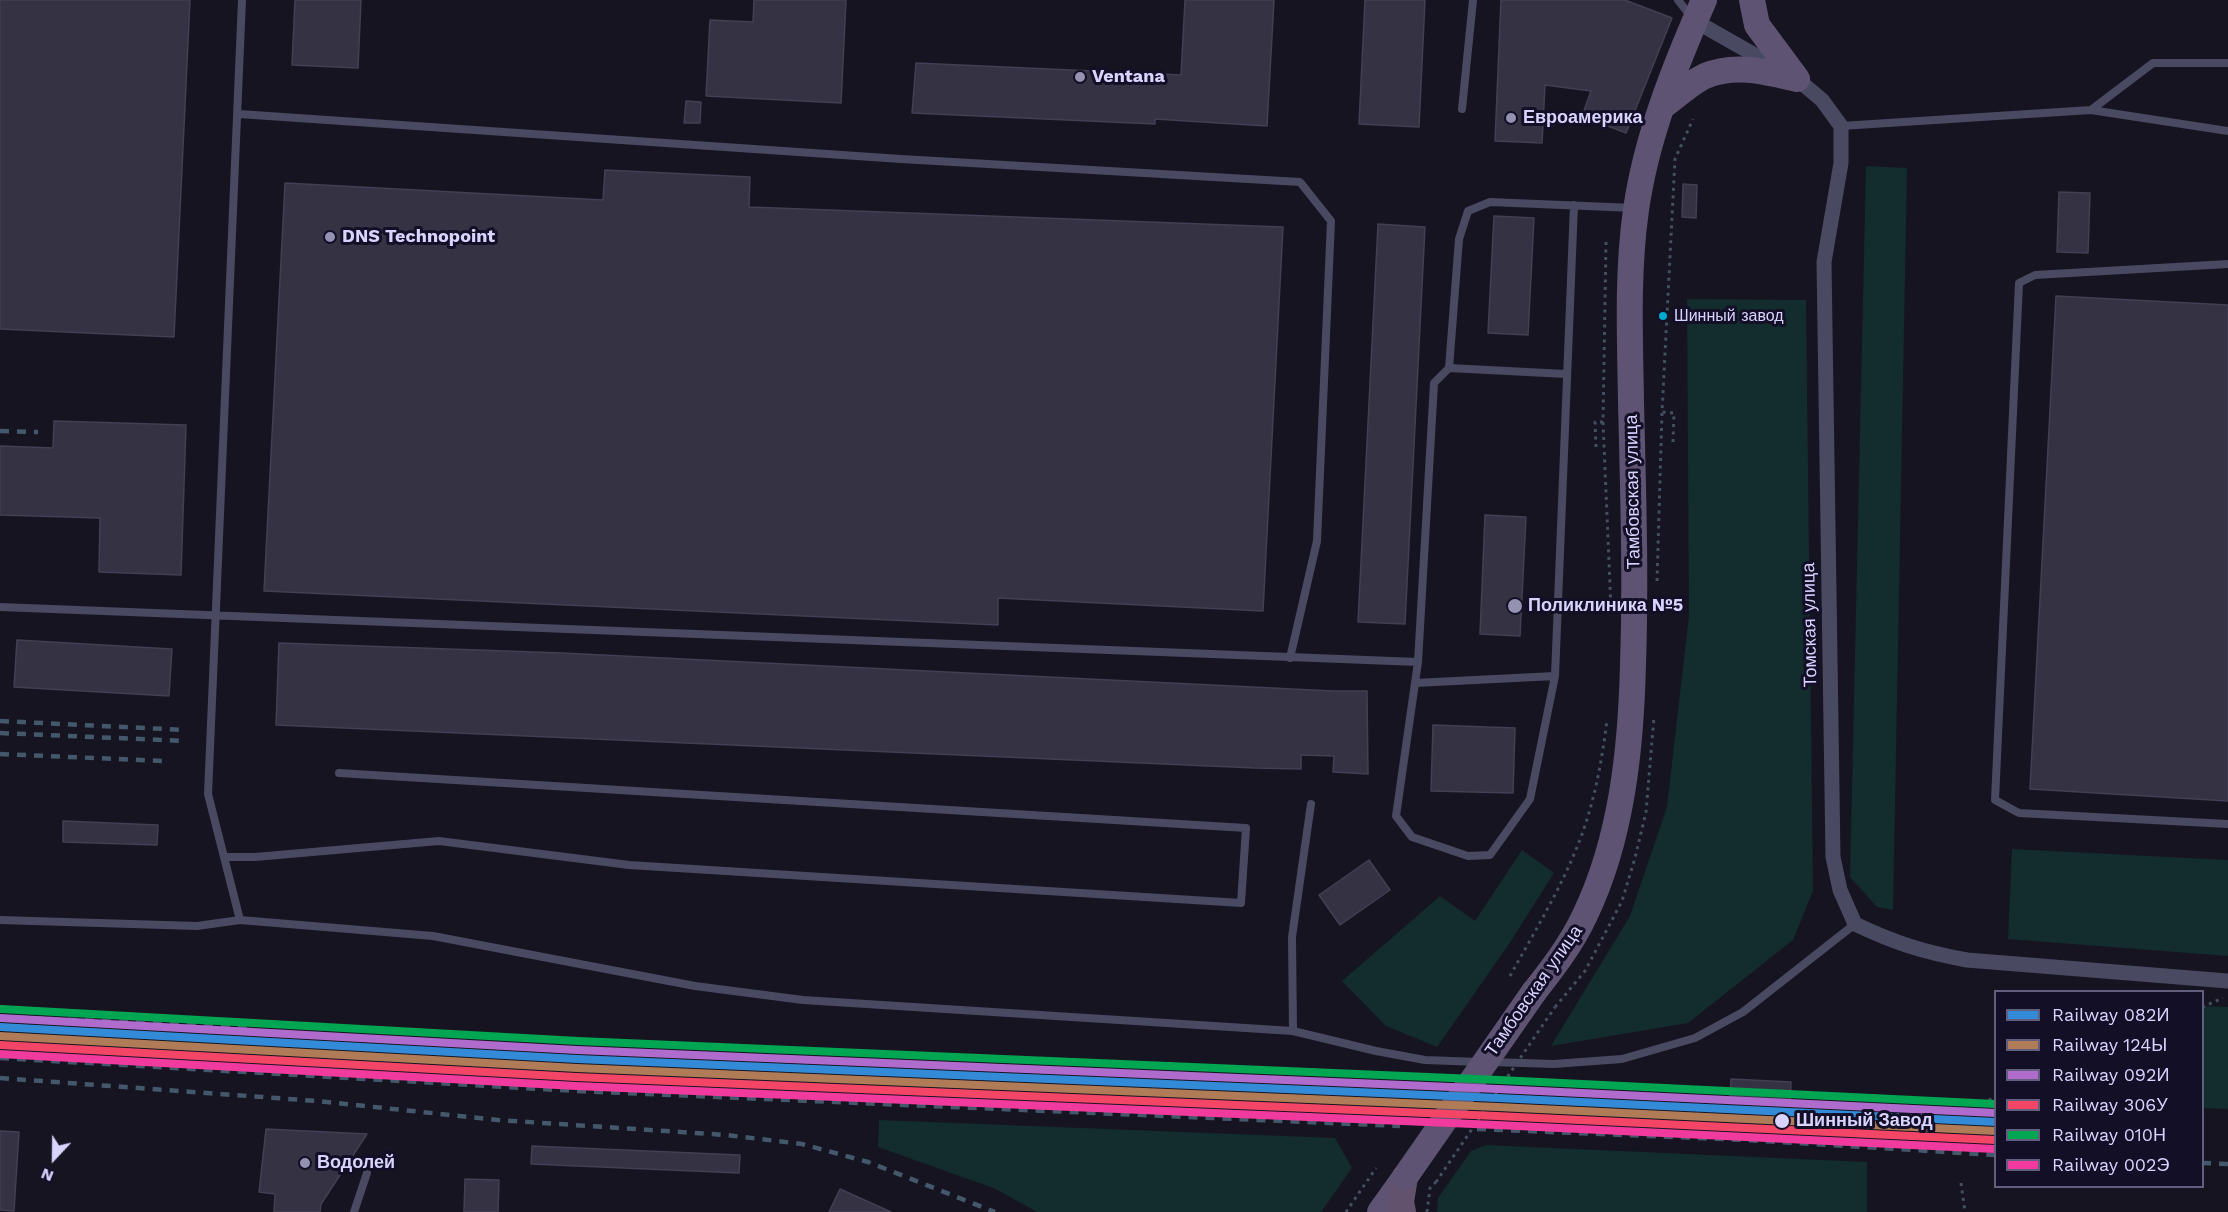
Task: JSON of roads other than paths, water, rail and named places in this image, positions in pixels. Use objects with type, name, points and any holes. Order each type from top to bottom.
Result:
[{"type":"highway","points":[[1403,1212],[1401,1202],[1405,1177]]},
{"type":"main road","points":[[1752,0],[1757,26],[1797,79]]},
{"type":"main road","name":"Тамбовская улица","points":[[1380,1212],[1534,992],[1560,959],[1585,916],[1610,847],[1624,782],[1632,708],[1635,596],[1630,312],[1631,263],[1636,209],[1650,148],[1663,106],[1700,11]]},
{"type":"main road","points":[[1663,106],[1703,77],[1722,70],[1755,69],[1797,79]]},
{"type":"street","points":[[1700,11],[1797,79],[1822,100],[1841,126]]},
{"type":"street","name":"Томская улица","points":[[1841,126],[1841,163],[1824,262],[1833,857],[1840,890],[1855,924]]},
{"type":"street","points":[[1855,924],[1893,942],[1924,952],[1967,960],[2228,981]]},
{"type":"lane","points":[[240,920],[208,794],[239,114],[242,0]]},
{"type":"lane","points":[[1462,109],[1473,0]]},
{"type":"lane","points":[[1678,0],[1700,11]]},
{"type":"lane","points":[[2091,110],[2153,63],[2228,63]]},
{"type":"lane","points":[[1841,126],[2091,110],[2228,131]]},
{"type":"lane","points":[[239,114],[901,159],[1300,182],[1331,221],[1317,541],[1290,658]]},
{"type":"lane","points":[[1574,205],[1556,676],[1530,799],[1490,855],[1468,856],[1412,837],[1396,816],[1418,662],[1434,383],[1449,368],[1459,239],[1468,211],[1490,202],[1574,205],[1636,209]]},
{"type":"lane","points":[[2228,264],[2035,275],[2019,283],[1995,800],[2019,813],[2228,824]]},
{"type":"lane","points":[[1449,368],[1566,374]]},
{"type":"lane","points":[[0,607],[1418,662]]},
{"type":"lane","points":[[1415,682],[1556,676]]},
{"type":"lane","points":[[224,857],[255,857],[439,841],[629,865],[1241,903],[1246,828],[339,773]]},
{"type":"lane","points":[[1293,1031],[1292,937],[1311,804]]},
{"type":"lane","points":[[0,920],[197,927],[240,920],[434,936],[695,986],[803,999],[1293,1031],[1425,1060],[1554,1064],[1622,1059],[1695,1038],[1743,1012],[1855,924]]},
{"type":"lane","points":[[354,1212],[367,1173]]},
{"type":"railway","points":[[0,431],[38,432]]},
{"type":"railway","points":[[0,721],[185,730]]},
{"type":"railway","points":[[0,733],[186,741]]},
{"type":"railway","points":[[0,754],[164,761]]},
{"type":"railway","points":[[0,1017],[252,1027]]},
{"type":"railway","points":[[0,1058],[576,1091],[1400,1126]]},
{"type":"railway","points":[[0,1078],[317,1101],[498,1120],[726,1135],[802,1144],[868,1162],[995,1212]]},
{"type":"railway","points":[[1477,1129],[1746,1140],[1994,1155]]},
{"type":"railway","points":[[2204,1163],[2228,1164]]},
{"type":"rail line","name":"010Н","points":[[1,1009],[578,1041],[1499,1080],[1994,1104]]},
{"type":"rail line","name":"092И","points":[[0,1018],[577,1050],[1498,1089],[1994,1113]]},
{"type":"rail line","name":"082И","points":[[0,1027],[577,1059],[1498,1098],[1994,1122]]},
{"type":"rail line","name":"124Ы","points":[[0,1036],[577,1068],[1498,1107],[1994,1131]]},
{"type":"rail line","name":"306У","points":[[0,1045],[576,1077],[1497,1116],[1994,1140]]},
{"type":"rail line","name":"002Э","points":[[0,1054],[576,1086],[1497,1125],[1994,1149]]},
{"type":"place","name":"Ventana","points":[[1080,77]]},
{"type":"place","name":"Евроамерика","points":[[1511,118]]},
{"type":"place","name":"DNS Technopoint","points":[[330,237]]},
{"type":"place","name":"Шинный завод","points":[[1663,316]]},
{"type":"place","name":"Поликлиника №5","points":[[1515,606]]},
{"type":"place","name":"Шинный Завод","points":[[1782,1121]]},
{"type":"place","name":"Водолей","points":[[305,1163]]}]
